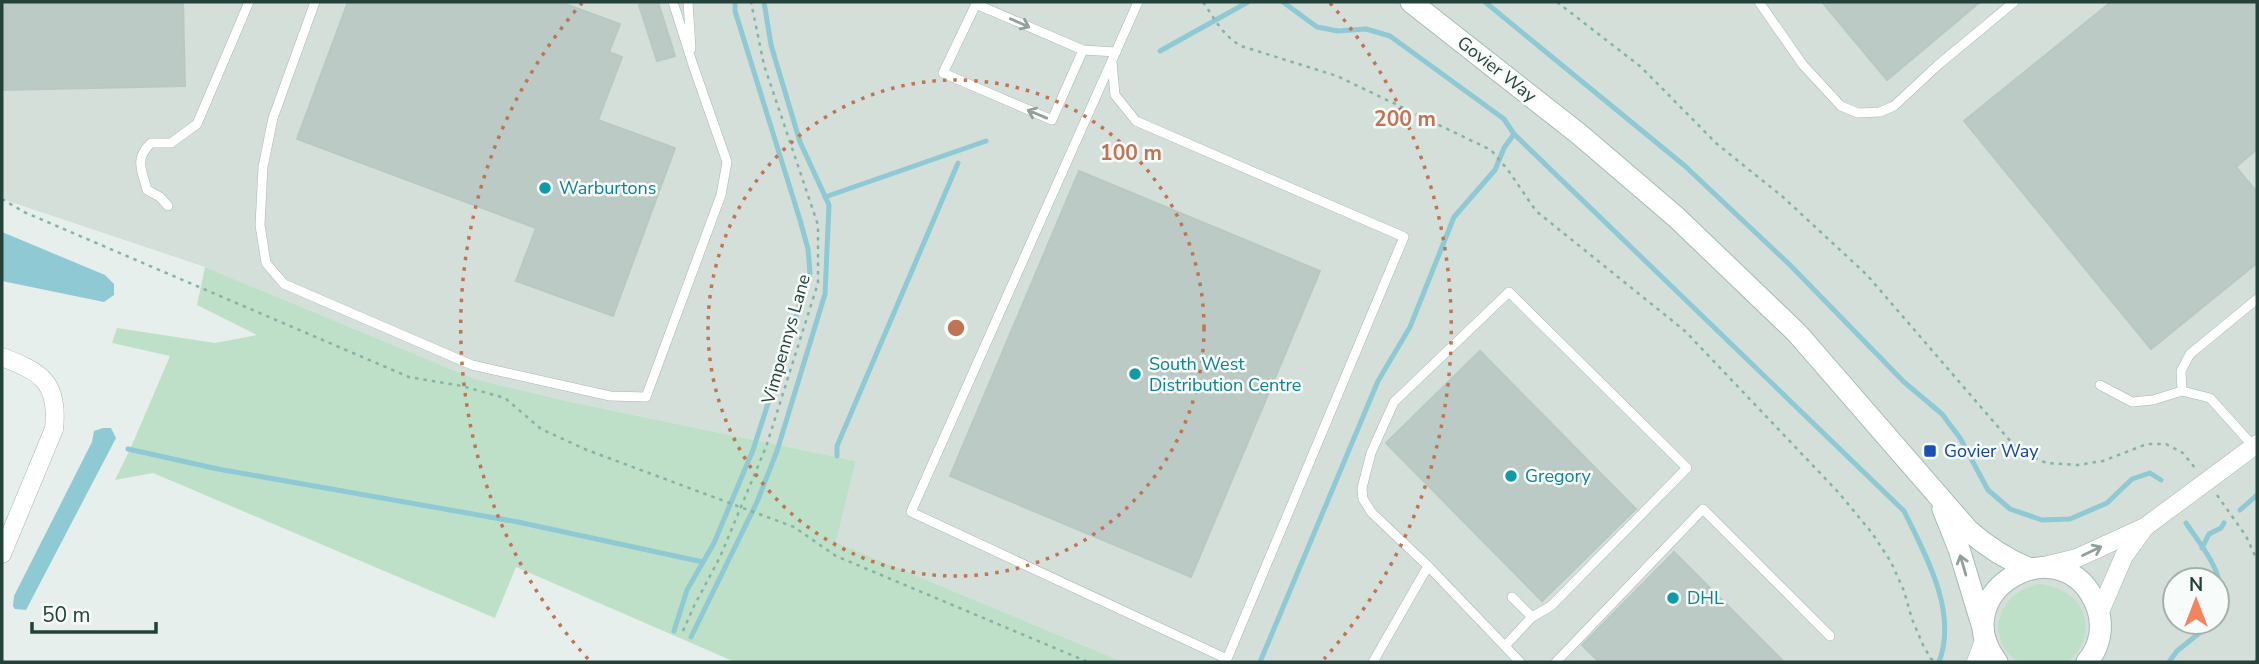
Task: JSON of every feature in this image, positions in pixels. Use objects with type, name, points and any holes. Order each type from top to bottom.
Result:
[{"type":"street","name":"Govier Way","points":[[1411,2],[1578,134],[1676,217],[1797,333],[1968,530],[1989,548],[2014,563],[2070,574],[2084,585],[2094,598],[2099,614]]},
{"type":"street","points":[[2,357],[43,377],[55,410],[54,429],[2,554]]},
{"type":"street","points":[[1976,662],[1984,634],[1985,614],[1996,591],[2014,574],[2077,558],[2145,527],[2256,445]]},
{"type":"street","name":"Govier Way","points":[[1937,494],[1959,549],[1991,654],[1997,662]]},
{"type":"street","points":[[2107,662],[2099,639],[2099,614],[2124,556],[2145,527]]},
{"type":"street","points":[[2087,662],[2099,639]]},
{"type":"lane","points":[[168,206],[160,197],[147,190],[140,163],[141,152],[151,143],[171,143],[197,124],[249,2]]},
{"type":"lane","points":[[315,2],[273,118],[263,167],[260,225],[266,264],[284,284],[472,365],[610,397],[646,397],[721,195],[727,162],[673,2]]},
{"type":"lane","points":[[688,2],[693,65]]},
{"type":"lane","points":[[1112,62],[1115,95],[1136,121],[1404,237],[1227,659],[911,512],[1138,2]]},
{"type":"lane","points":[[1759,2],[1803,65],[1841,106],[1858,113],[1880,112],[1894,106],[1938,65],[2014,2]]},
{"type":"lane","points":[[1083,50],[1052,120],[943,73],[976,4],[1083,50],[1116,52]]},
{"type":"lane","points":[[1504,646],[1532,617],[1550,606],[1687,468],[1509,292],[1394,402],[1371,453],[1362,488],[1363,499],[1372,513],[1429,566],[1504,646],[1520,662]]},
{"type":"lane","points":[[2182,391],[2180,371],[2190,354],[2257,299]]},
{"type":"lane","points":[[2100,385],[2132,402],[2153,400],[2182,391],[2210,398],[2256,445]]},
{"type":"lane","points":[[1556,662],[1703,509],[1830,636]]},
{"type":"lane","points":[[1373,662],[1429,566]]},
{"type":"lane","points":[[1512,597],[1532,617]]},
{"type":"path","name":"Vimpennys Lane","points":[[683,631],[720,557],[766,447],[818,283],[818,225],[764,65],[751,2]]},
{"type":"path","points":[[1203,2],[1228,39],[1241,46],[1337,76],[1491,150],[1536,211],[1685,331],[1839,493],[1872,533],[1891,562],[1904,591],[1912,619],[1931,659],[1936,662]]},
{"type":"path","points":[[1557,2],[1641,67],[1717,145],[1783,197],[1867,275],[2018,450],[2046,463],[2077,464],[2103,461],[2147,444],[2166,444],[2183,453],[2207,482],[2246,536],[2257,560]]},
{"type":"path","points":[[2,199],[37,218],[409,377],[462,386],[505,398],[541,429],[587,450],[794,527],[836,556],[1088,662]]},
{"type":"shaded area","points":[[2,2],[2257,2],[2257,662],[1123,662],[836,542],[856,461],[571,402],[475,379],[205,267],[2,199]]},
{"type":"green space","points":[[205,267],[475,379],[571,402],[856,461],[836,542],[1123,662],[735,662],[516,567],[495,618],[153,473],[115,480],[170,356],[112,343],[117,328],[215,343],[257,335],[197,305]]},
{"type":"green space","points":[[2038,584],[2063,591],[2073,598],[2085,616],[2083,639],[2077,652],[2067,661],[2018,661],[2011,657],[2001,642],[1998,631],[2002,610],[2017,594]]},
{"type":"water","points":[[2,232],[105,275],[114,284],[114,295],[104,302],[2,281]]},
{"type":"water","points":[[111,428],[116,438],[26,610],[15,609],[14,596],[92,442],[94,431]]},
{"type":"building","points":[[2,2],[183,2],[185,86],[2,90]]},
{"type":"building","name":"Warburtons","points":[[348,2],[560,2],[620,24],[609,52],[622,57],[598,120],[675,148],[613,316],[516,281],[536,228],[297,139]]},
{"type":"building","points":[[658,2],[675,56],[657,61],[639,5]]},
{"type":"building","points":[[1822,2],[1980,2],[1887,80]]},
{"type":"building","points":[[2111,2],[2257,2],[2257,149],[2236,167],[2257,192],[2257,263],[2151,349],[1964,121]]},
{"type":"building","name":"South West Distribution Centre","points":[[1079,171],[1320,271],[1191,577],[950,476]]},
{"type":"building","name":"Gregory","points":[[1480,351],[1636,509],[1542,601],[1386,443]]},
{"type":"building","name":"DHL","points":[[1674,552],[1784,662],[1599,662],[1582,645]]},
{"type":"waterway","points":[[674,631],[687,590],[714,543],[753,450],[810,273],[808,249],[800,220],[735,11],[735,2]]},
{"type":"waterway","points":[[691,637],[757,502],[777,451],[825,294],[829,205],[800,142],[771,45],[764,2]]},
{"type":"waterway","points":[[1160,51],[1248,2]]},
{"type":"waterway","points":[[1283,2],[1317,27],[1338,31],[1366,29],[1390,36],[1504,119],[1514,134],[1904,511],[1930,565],[1942,604],[1945,624],[1939,662]]},
{"type":"waterway","points":[[1485,2],[1685,166],[1790,265],[1904,382],[1942,414],[1960,438],[1988,490],[2010,509],[2042,520],[2070,519],[2107,503],[2132,479],[2150,473],[2161,480]]},
{"type":"waterway","points":[[1260,662],[1378,381],[1410,327],[1454,217],[1495,170],[1504,148],[1514,134]]},
{"type":"waterway","points":[[825,197],[986,141]]},
{"type":"waterway","points":[[837,456],[837,446],[958,163]]},
{"type":"waterway","points":[[128,449],[218,469],[518,522],[703,562]]},
{"type":"waterway","points":[[2240,510],[2257,495]]},
{"type":"waterway","points":[[2186,523],[2214,566]]},
{"type":"waterway","points":[[2202,548],[2209,534],[2221,528],[2224,523]]},
{"type":"waterway","points":[[2169,662],[2177,651],[2196,636]]},
{"type":"place","name":"Warburtons","points":[[545,188]]},
{"type":"place","name":"South West Distribution Centre","points":[[1135,374]]},
{"type":"place","name":"Govier Way","points":[[1930,451]]},
{"type":"place","name":"Gregory","points":[[1511,476]]},
{"type":"place","name":"DHL","points":[[1673,598]]}]
